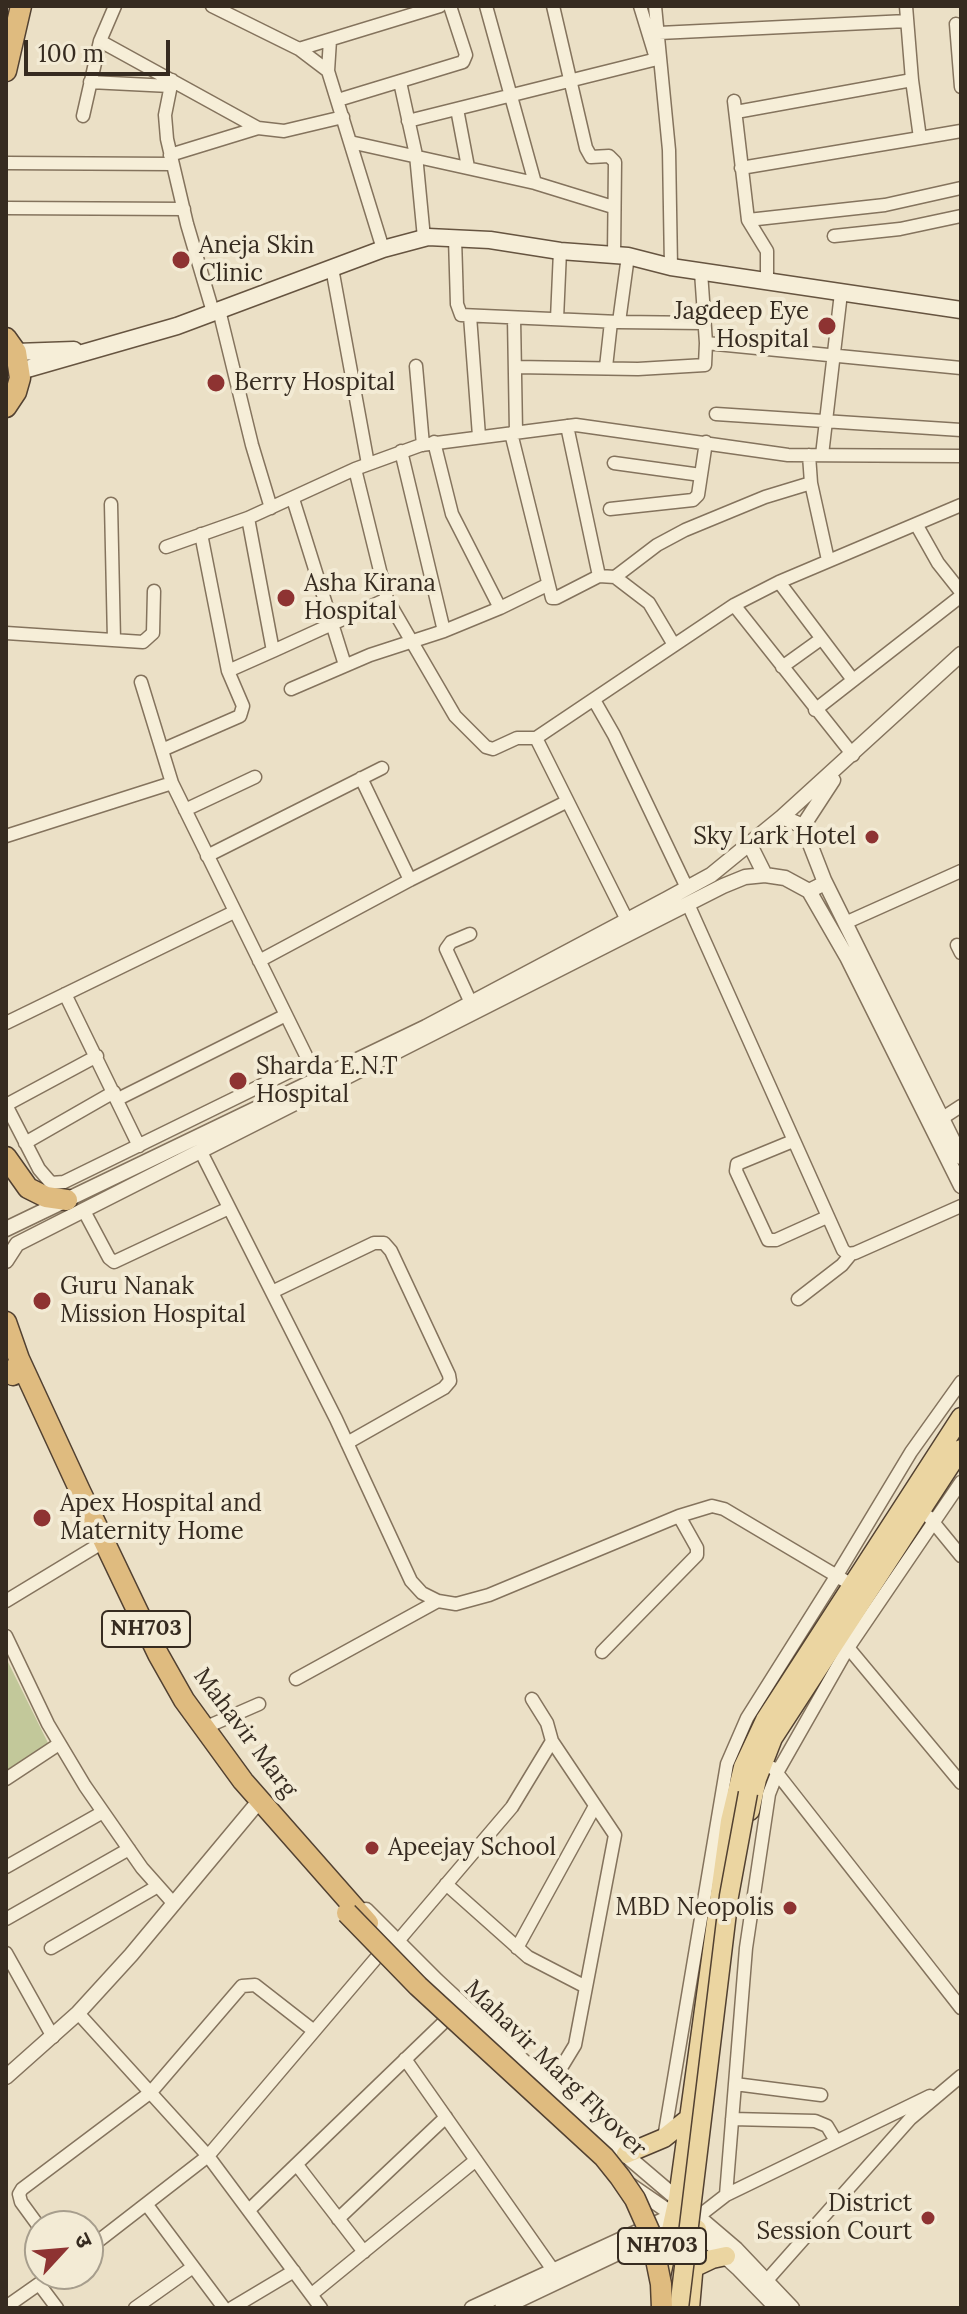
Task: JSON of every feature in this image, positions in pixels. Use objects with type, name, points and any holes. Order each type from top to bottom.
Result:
[{"type":"highway","points":[[6,71],[21,6]]},
{"type":"highway","points":[[6,408],[16,392],[11,347]]},
{"type":"highway","points":[[6,1157],[28,1188],[75,1205]]},
{"type":"highway","name":"Mahavir Marg","points":[[6,1322],[25,1372],[158,1654],[184,1700],[256,1805]]},
{"type":"highway","name":"Mahavir Marg","points":[[8,1369],[148,1659],[204,1752],[346,1906]]},
{"type":"highway","name":"Mahavir Marg Flyover","points":[[346,1906],[418,1986],[604,2157],[620,2177],[635,2199],[651,2235],[659,2271],[662,2308]]},
{"type":"highway","name":"Mahavir Marg Flyover","points":[[346,1906],[608,2150],[626,2171],[656,2227],[664,2254],[669,2308]]},
{"type":"main road","points":[[11,347],[99,349],[216,311],[383,249],[424,238],[490,240],[560,251],[621,256],[701,272],[961,310]]},
{"type":"main road","points":[[690,2308],[693,2268],[684,2219],[689,2118],[730,1821],[743,1767],[765,1720],[844,1580],[961,1417]]},
{"type":"main road","points":[[679,2308],[735,1851],[773,1738],[844,1642],[928,1515],[961,1449]]},
{"type":"main road","points":[[655,2308],[684,2219],[761,1776]]},
{"type":"main road","points":[[626,2154],[664,2138],[689,2118]]},
{"type":"main road","points":[[693,2268],[726,2256]]},
{"type":"street","points":[[83,116],[100,41],[115,6]]},
{"type":"street","points":[[212,6],[299,49],[328,71]]},
{"type":"street","points":[[299,49],[440,6]]},
{"type":"street","points":[[338,100],[460,64],[466,59],[450,6]]},
{"type":"street","points":[[486,6],[535,183]]},
{"type":"street","points":[[553,6],[588,153],[593,158],[609,156],[614,159],[613,207],[621,256],[615,322],[606,367]]},
{"type":"street","points":[[640,6],[658,62]]},
{"type":"street","points":[[655,6],[659,33],[658,62],[669,150],[671,267]]},
{"type":"street","points":[[906,6],[920,138]]},
{"type":"street","points":[[659,33],[907,21]]},
{"type":"street","points":[[956,24],[961,87]]},
{"type":"street","points":[[330,40],[328,71],[383,249]]},
{"type":"street","points":[[100,41],[171,83],[258,128],[284,131],[343,117]]},
{"type":"street","points":[[408,121],[658,62]]},
{"type":"street","points":[[767,282],[767,251],[748,220],[735,106],[912,80]]},
{"type":"street","points":[[90,82],[171,83]]},
{"type":"street","points":[[400,82],[416,155],[424,238]]},
{"type":"street","points":[[171,83],[165,115],[171,160],[271,508]]},
{"type":"street","points":[[457,109],[468,167]]},
{"type":"street","points":[[6,163],[171,160],[258,128]]},
{"type":"street","points":[[741,168],[961,131]]},
{"type":"street","points":[[350,142],[535,183],[613,207]]},
{"type":"street","points":[[748,220],[885,205],[961,188]]},
{"type":"street","points":[[6,208],[184,209]]},
{"type":"street","points":[[834,236],[900,229],[961,216]]},
{"type":"street","points":[[455,238],[458,310],[461,315],[704,323]]},
{"type":"street","points":[[557,319],[560,251]]},
{"type":"street","points":[[332,268],[368,464]]},
{"type":"street","points":[[515,367],[638,369],[702,366],[706,363],[706,343],[701,272]]},
{"type":"street","points":[[828,560],[811,483],[825,420],[841,293]]},
{"type":"street","points":[[470,316],[479,436]]},
{"type":"street","points":[[514,318],[514,433],[547,585],[554,599],[599,576],[615,577],[649,603],[674,645]]},
{"type":"street","points":[[706,343],[961,368]]},
{"type":"street","points":[[416,366],[428,443],[452,514],[500,608]]},
{"type":"street","points":[[716,414],[961,430]]},
{"type":"street","points":[[567,426],[599,576]]},
{"type":"street","points":[[166,547],[248,518],[401,451],[428,443],[479,436],[567,426],[614,428],[755,451],[815,455],[961,456]]},
{"type":"street","points":[[610,509],[690,502],[698,495],[706,442]]},
{"type":"street","points":[[401,451],[444,631]]},
{"type":"street","points":[[614,463],[701,475]]},
{"type":"street","points":[[355,469],[387,599],[455,716],[486,747],[493,749],[517,738],[536,738],[734,605],[828,560],[960,506]]},
{"type":"street","points":[[615,577],[657,545],[685,530],[765,497],[811,483]]},
{"type":"street","points":[[293,499],[345,665]]},
{"type":"street","points":[[111,504],[114,640]]},
{"type":"street","points":[[248,518],[273,651]]},
{"type":"street","points":[[815,710],[961,594],[938,563],[916,524]]},
{"type":"street","points":[[162,750],[198,736],[243,712],[228,671],[201,534]]},
{"type":"street","points":[[779,582],[853,680]]},
{"type":"street","points":[[291,689],[345,665],[444,631],[547,585]]},
{"type":"street","points":[[6,633],[143,642],[151,637],[154,591]]},
{"type":"street","points":[[228,671],[387,599]]},
{"type":"street","points":[[734,605],[815,710],[848,759]]},
{"type":"street","points":[[782,667],[821,639]]},
{"type":"street","points":[[6,1261],[17,1244],[75,1205],[471,1003],[711,875],[848,759],[961,654]]},
{"type":"street","points":[[141,682],[172,783],[318,1080]]},
{"type":"street","points":[[594,700],[614,735],[687,888]]},
{"type":"street","points":[[536,738],[627,920]]},
{"type":"street","points":[[803,826],[848,759]]},
{"type":"street","points":[[207,856],[382,768]]},
{"type":"street","points":[[185,810],[255,777]]},
{"type":"street","points":[[361,778],[410,880]]},
{"type":"street","points":[[6,836],[172,783]]},
{"type":"street","points":[[259,961],[410,880],[566,802]]},
{"type":"street","points":[[782,817],[803,826],[824,880],[961,1157]]},
{"type":"street","points":[[750,845],[765,875]]},
{"type":"street","points":[[845,923],[961,871]]},
{"type":"street","points":[[6,1229],[75,1205],[201,1152],[688,904],[745,877],[765,875],[785,878],[809,891],[847,957],[961,1186]]},
{"type":"street","points":[[809,891],[824,880]]},
{"type":"street","points":[[688,904],[827,1217],[843,1250],[851,1254]]},
{"type":"street","points":[[6,1023],[234,912]]},
{"type":"street","points":[[470,934],[451,942],[446,949],[471,1003]]},
{"type":"street","points":[[65,994],[139,1146]]},
{"type":"street","points":[[25,1143],[286,1015]]},
{"type":"street","points":[[97,1056],[6,1105],[25,1143],[51,1183],[57,1184],[139,1146],[309,1062]]},
{"type":"street","points":[[941,1119],[961,1106]]},
{"type":"street","points":[[793,1141],[737,1164],[736,1171],[768,1240],[776,1240],[827,1217]]},
{"type":"street","points":[[201,1152],[347,1443],[411,1581],[422,1593],[438,1601],[456,1604],[489,1595],[703,1507],[724,1509],[844,1580]]},
{"type":"street","points":[[75,1205],[114,1262],[229,1208]]},
{"type":"street","points":[[798,1299],[842,1265],[851,1254],[961,1206]]},
{"type":"street","points":[[272,1292],[374,1243],[384,1243],[391,1251],[450,1381],[444,1388],[347,1443]]},
{"type":"street","points":[[664,2138],[727,1764],[747,1718],[844,1580],[911,1452],[961,1382]]},
{"type":"street","points":[[961,1482],[928,1515],[961,1556]]},
{"type":"street","points":[[602,1652],[697,1555],[697,1548],[679,1516]]},
{"type":"street","points":[[6,1601],[95,1547]]},
{"type":"street","points":[[296,1679],[438,1601]]},
{"type":"street","points":[[6,1636],[29,1689],[59,1744],[129,1849],[174,1904]]},
{"type":"street","points":[[844,1642],[961,1783]]},
{"type":"street","points":[[532,1699],[547,1723],[552,1741],[615,1838],[575,2045],[550,2086]]},
{"type":"street","points":[[204,1728],[259,1704]]},
{"type":"street","points":[[398,1941],[512,1807],[552,1741]]},
{"type":"street","points":[[6,1779],[59,1744]]},
{"type":"street","points":[[761,1776],[961,2008]]},
{"type":"street","points":[[726,2195],[746,1948],[765,1808],[761,1776]]},
{"type":"street","points":[[6,2077],[78,2013],[256,1805]]},
{"type":"street","points":[[517,1948],[595,1806]]},
{"type":"street","points":[[6,1867],[103,1812]]},
{"type":"street","points":[[6,1919],[129,1849]]},
{"type":"street","points":[[446,1884],[517,1948],[586,1987]]},
{"type":"street","points":[[51,1948],[158,1886]]},
{"type":"street","points":[[766,2297],[736,2249],[684,2219],[611,2171],[445,2021],[377,1957],[340,1914],[346,1906],[357,1901],[550,2086],[626,2154],[684,2219],[766,2297],[792,2308]]},
{"type":"street","points":[[6,1953],[53,2037]]},
{"type":"street","points":[[104,2237],[208,2156],[377,1957]]},
{"type":"street","points":[[27,2210],[19,2194],[22,2189],[151,2092],[236,1991],[248,1983],[255,1985],[314,2031]]},
{"type":"street","points":[[78,2013],[208,2156],[321,2308]]},
{"type":"street","points":[[249,2210],[445,2021]]},
{"type":"street","points":[[405,2059],[553,2270]]},
{"type":"street","points":[[766,2297],[910,2119],[961,2076]]},
{"type":"street","points":[[735,2084],[821,2095]]},
{"type":"street","points":[[502,2308],[946,2088]]},
{"type":"street","points":[[338,2219],[446,2117]]},
{"type":"street","points":[[732,2119],[815,2121],[827,2126],[836,2141]]},
{"type":"street","points":[[312,2294],[476,2160]]},
{"type":"street","points":[[297,2165],[364,2252]]},
{"type":"street","points":[[147,2205],[224,2308]]},
{"type":"street","points":[[472,2308],[553,2270],[684,2219]]},
{"type":"street","points":[[135,2308],[193,2267]]},
{"type":"street","points":[[232,2308],[294,2271]]},
{"type":"street","points":[[6,2307],[30,2290]]},
{"type":"street","points":[[44,2290],[57,2308]]},
{"type":"green space","points":[[6,1658],[50,1747],[6,1772]]},
{"type":"place","name":"Aneja Skin Clinic","points":[[181,260]]},
{"type":"place","name":"Jagdeep Eye Hospital","points":[[827,326]]},
{"type":"place","name":"Berry Hospital","points":[[216,383]]},
{"type":"place","name":"Asha Kirana Hospital","points":[[286,598]]},
{"type":"place","name":"Sky Lark Hotel","points":[[872,837]]},
{"type":"place","name":"Sharda E.N.T Hospital","points":[[238,1081]]},
{"type":"place","name":"Guru Nanak Mission Hospital","points":[[42,1301]]},
{"type":"place","name":"Apex Hospital and Maternity Home","points":[[42,1518]]},
{"type":"place","name":"Apeejay School","points":[[372,1848]]},
{"type":"place","name":"MBD Neopolis","points":[[790,1908]]},
{"type":"place","name":"District Session Court","points":[[928,2218]]}]
